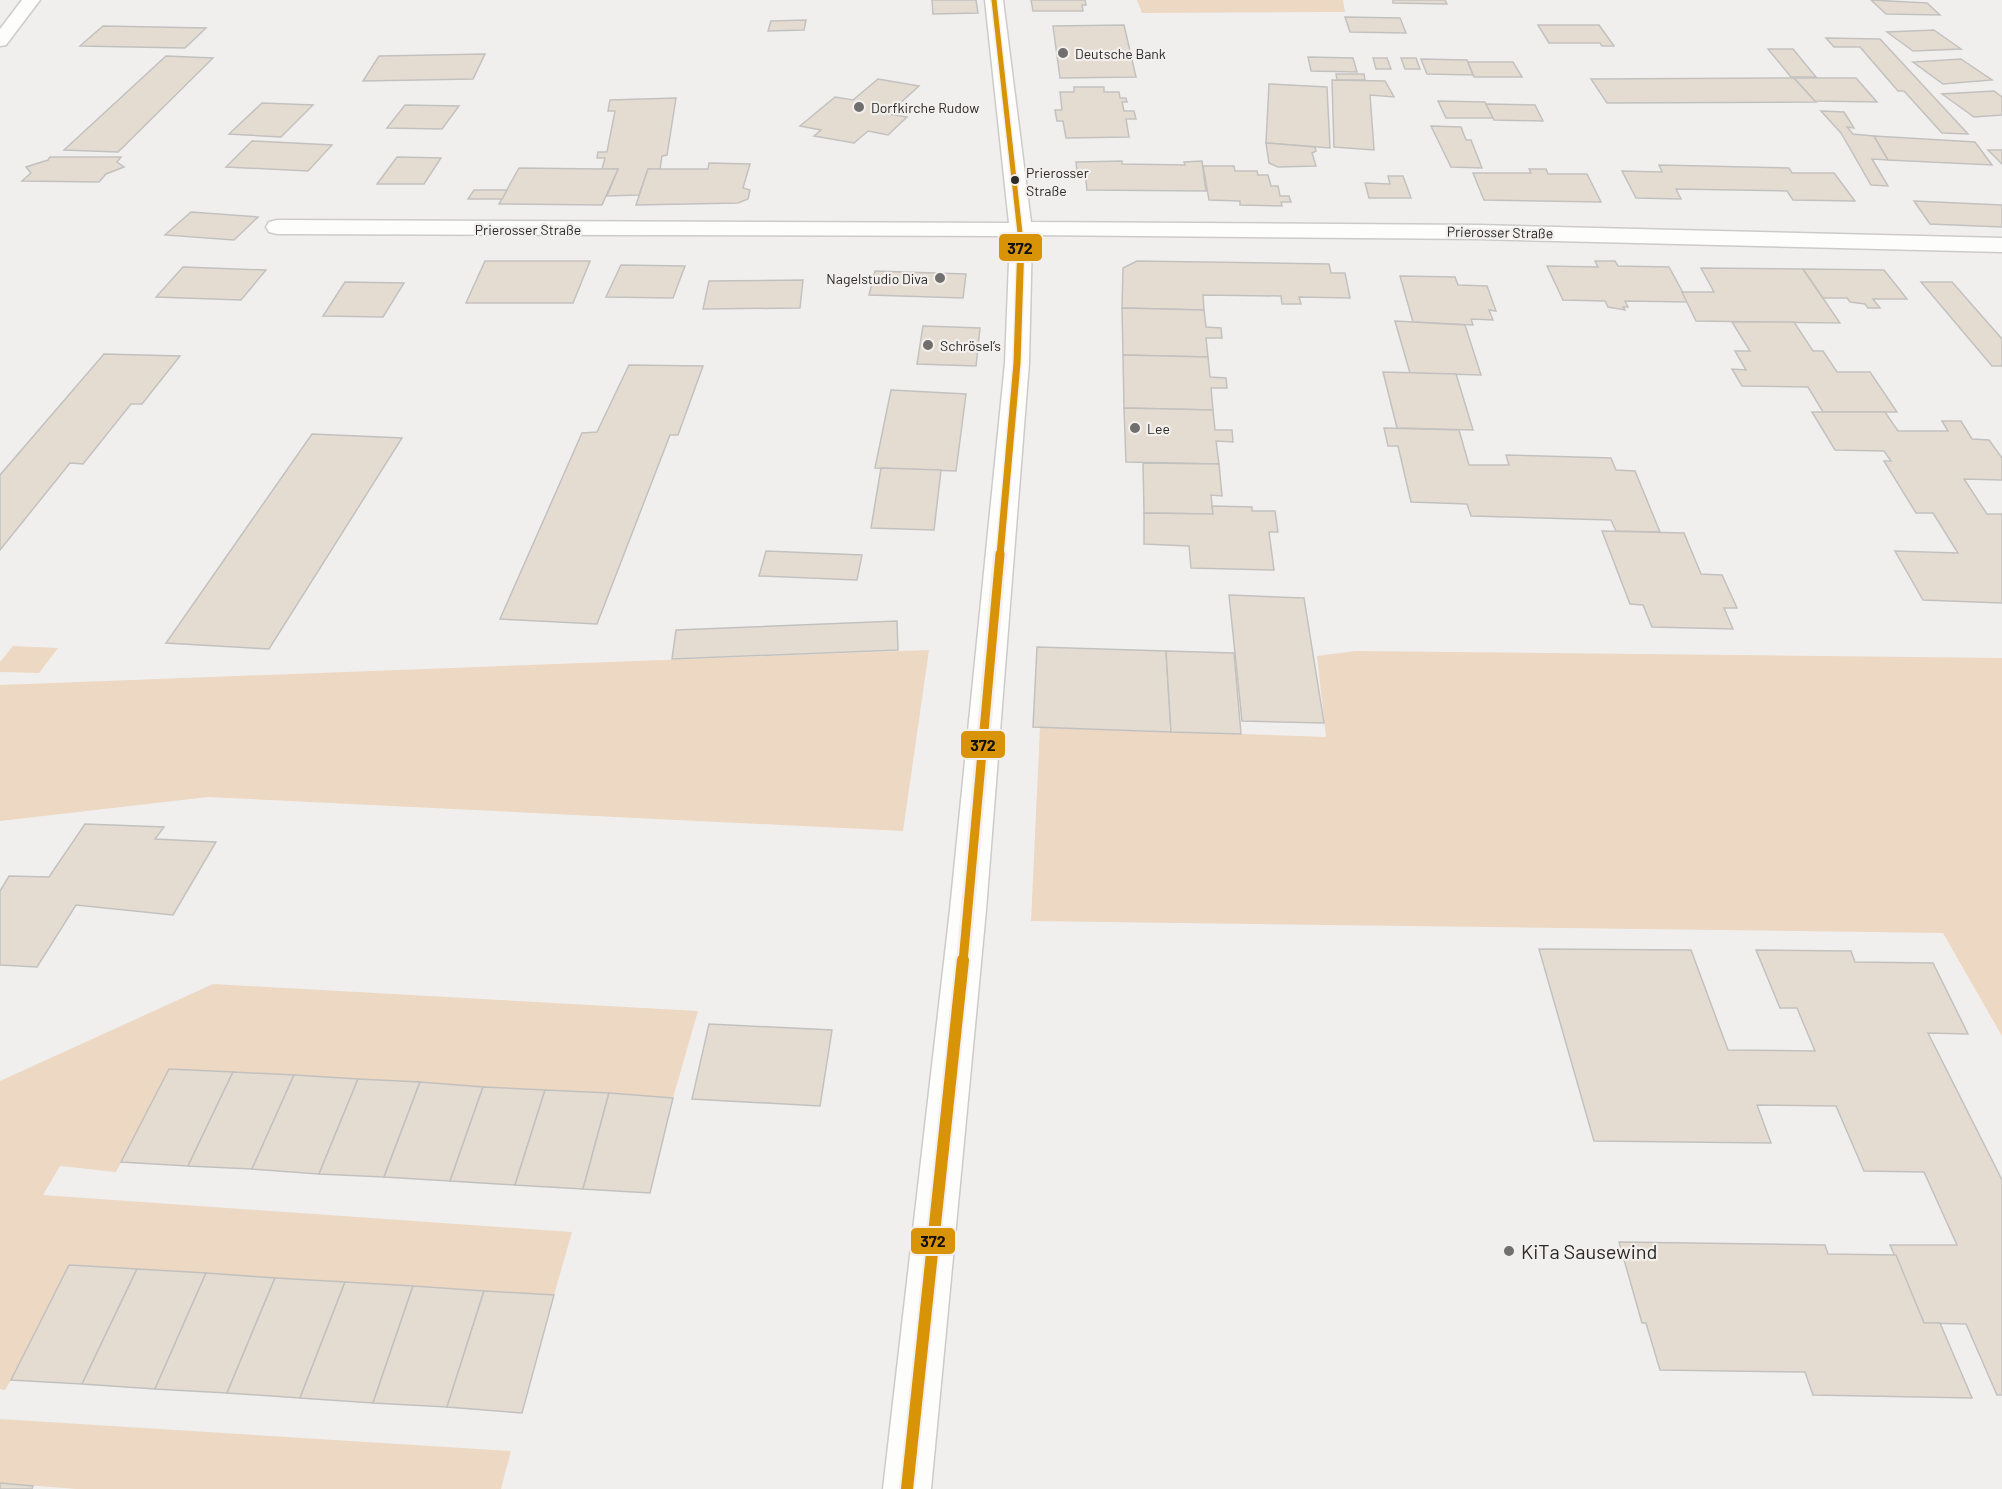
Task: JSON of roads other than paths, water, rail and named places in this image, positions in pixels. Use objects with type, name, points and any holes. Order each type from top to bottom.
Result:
[{"type":"street","points":[[0,41],[31,0]]},
{"type":"street","points":[[907,1489],[983,752],[1017,363],[1021,229],[994,0]]},
{"type":"street","name":"Prierosser Straße","points":[[277,227],[1021,229],[1057,227],[1478,232],[2002,245]]},
{"type":"place","name":"Deutsche Bank","points":[[1063,53]]},
{"type":"place","name":"Dorfkirche Rudow","points":[[859,107]]},
{"type":"place","name":"Prierosser Straße","points":[[1015,180]]},
{"type":"place","name":"Nagelstudio Diva","points":[[940,278]]},
{"type":"place","name":"Schrösel’s","points":[[928,345]]},
{"type":"place","name":"Lee","points":[[1135,428]]},
{"type":"place","name":"KiTa Sausewind","points":[[1509,1251]]}]
